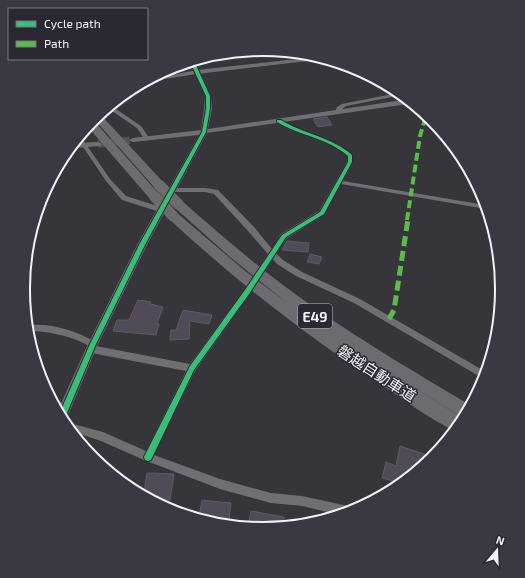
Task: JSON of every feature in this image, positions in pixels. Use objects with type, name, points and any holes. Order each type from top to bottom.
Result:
[{"type":"highway","name":"磐越自動車道","points":[[102,121],[159,185],[171,210],[234,253],[293,300],[356,344],[462,409]]},
{"type":"highway","name":"磐越自動車道","points":[[94,129],[155,196],[222,261],[312,330],[410,395],[454,422]]},
{"type":"street","points":[[166,78],[197,72],[302,60]]},
{"type":"street","points":[[64,410],[92,347],[143,243],[171,210],[172,190],[204,132],[208,109],[208,96],[195,67]]},
{"type":"street","points":[[338,112],[339,108],[344,105],[391,96]]},
{"type":"street","points":[[133,140],[204,132],[401,103]]},
{"type":"street","points":[[114,110],[139,127],[147,139]]},
{"type":"street","points":[[263,268],[277,244],[284,236],[322,213],[350,162],[350,156],[343,148],[285,126],[278,121]]},
{"type":"street","points":[[82,142],[108,180],[124,198],[171,210]]},
{"type":"street","points":[[82,142],[98,144]]},
{"type":"street","points":[[339,182],[480,206]]},
{"type":"street","points":[[172,190],[204,190],[216,192],[272,254],[287,267],[357,301],[479,373]]},
{"type":"street","points":[[148,457],[192,368],[247,292]]},
{"type":"street","points":[[33,328],[52,329],[85,340],[92,347],[192,368]]},
{"type":"street","points":[[77,429],[103,437],[148,457],[220,484],[271,498],[302,501],[336,509]]},
{"type":"building","points":[[327,117],[332,125],[318,127],[313,119]]},
{"type":"building","points":[[287,241],[309,243],[308,252],[282,250]]},
{"type":"building","points":[[310,254],[322,257],[319,264],[307,262]]},
{"type":"building","points":[[138,300],[151,302],[150,304],[163,307],[157,324],[159,324],[156,335],[113,331],[117,320],[129,320]]},
{"type":"building","points":[[183,310],[212,315],[209,324],[190,321],[189,339],[170,340],[171,330],[176,330]]},
{"type":"building","points":[[400,446],[426,454],[416,464],[393,481],[382,478],[386,462],[396,466]]},
{"type":"building","points":[[147,473],[174,474],[170,500],[160,498],[144,489]]},
{"type":"building","points":[[202,500],[231,503],[229,519],[200,513]]},
{"type":"building","points":[[251,511],[284,517],[283,521],[249,521]]},
{"type":"tunnel","points":[[98,144],[133,140]]},
{"type":"marked path","points":[[389,319],[394,310],[420,136],[424,122]]},
{"type":"cycle path","points":[[64,410],[93,344],[143,243],[204,132],[208,109],[208,96],[195,67]]},
{"type":"cycle path","points":[[148,457],[192,368],[247,292],[284,236],[322,213],[350,162],[350,156],[335,145],[296,130],[279,121]]}]
